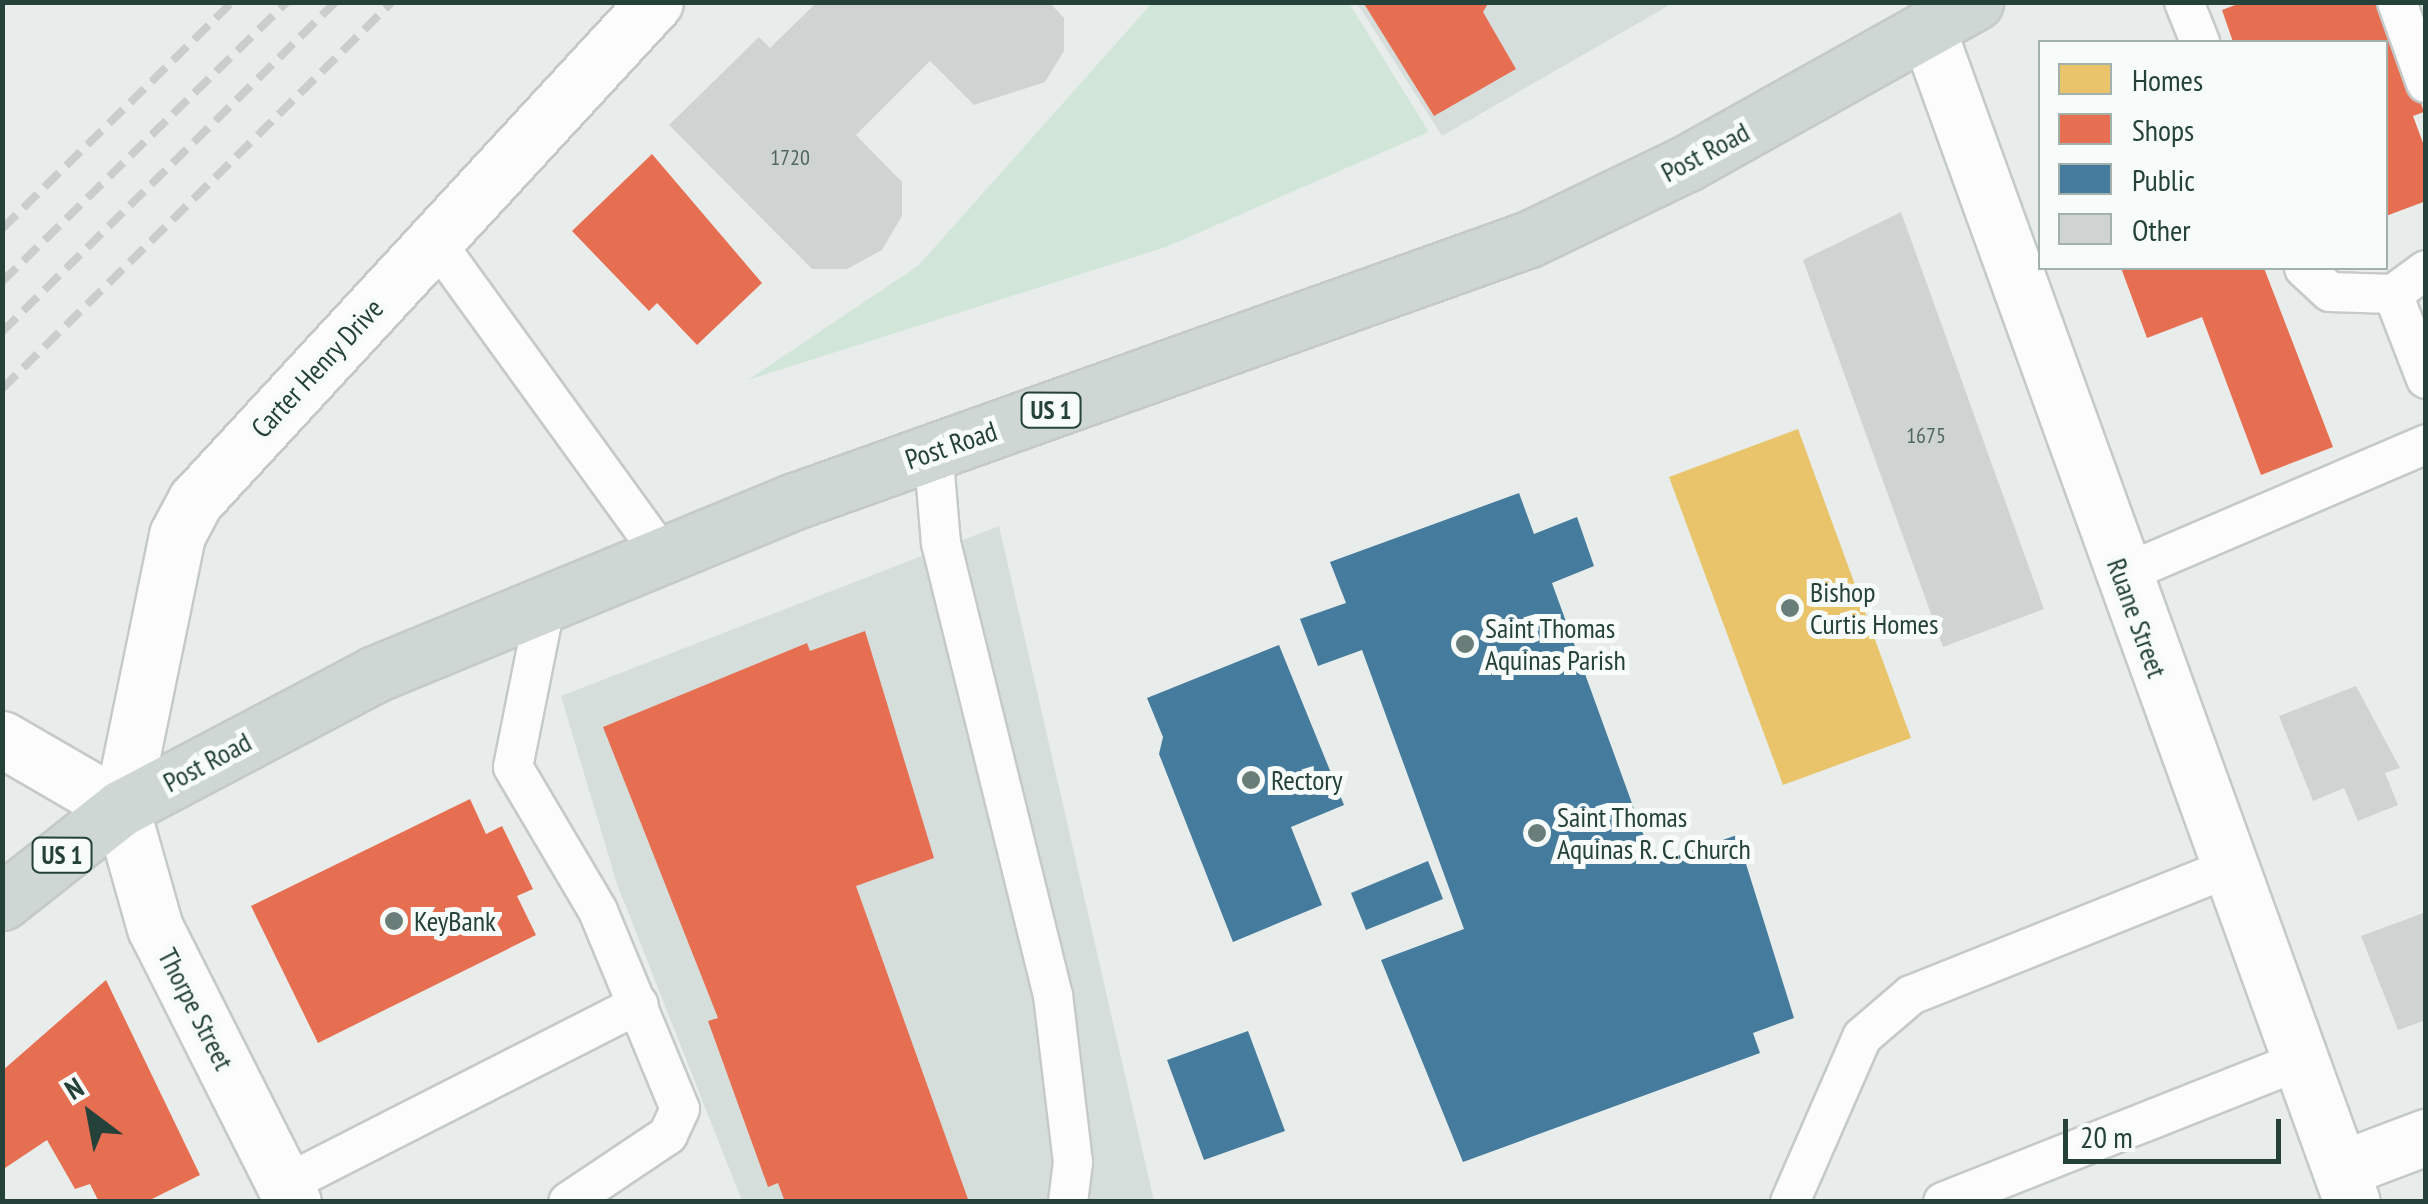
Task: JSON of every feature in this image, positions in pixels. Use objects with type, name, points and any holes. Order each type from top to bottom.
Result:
[{"type":"main road","name":"Post Road","points":[[2,902],[121,808],[374,674],[933,450],[1529,239],[1928,31],[1975,2]]},
{"type":"street","name":"Carter Henry Drive","points":[[121,808],[186,517],[655,2]]},
{"type":"street","name":"Ruane Street","points":[[1928,31],[2121,576],[2346,1185]]},
{"type":"street","points":[[2,739],[121,808]]},
{"type":"street","name":"Thorpe Street","points":[[121,808],[155,928],[289,1193]]},
{"type":"street","points":[[2346,1185],[2426,1137]]},
{"type":"lane","points":[[2184,2],[2199,40]]},
{"type":"lane","points":[[2397,2],[2426,84]]},
{"type":"lane","points":[[435,241],[662,556]]},
{"type":"lane","points":[[2306,270],[2330,292],[2393,294],[2426,270]]},
{"type":"lane","points":[[2393,294],[2426,379]]},
{"type":"lane","points":[[2121,576],[2426,444]]},
{"type":"lane","points":[[933,450],[942,544],[1053,994],[1073,1162],[1068,1202]]},
{"type":"lane","points":[[546,602],[513,767],[598,910],[680,1109],[668,1135],[568,1202]]},
{"type":"lane","points":[[1790,1202],[1862,1037],[1912,994],[2228,868]]},
{"type":"lane","points":[[289,1193],[639,1004]]},
{"type":"lane","points":[[1942,1202],[2300,1061]]},
{"type":"shaded area","points":[[1357,3],[1673,3],[1442,136]]},
{"type":"shaded area","points":[[999,526],[1154,1201],[742,1201],[617,884],[561,696]]},
{"type":"green space","points":[[1152,3],[1349,3],[1429,132],[1166,247],[748,380],[919,265]]},
{"type":"building: Homes","name":"Bishop Curtis Homes","points":[[1798,429],[1911,738],[1783,785],[1669,477]]},
{"type":"building: Shops","points":[[1363,2],[1489,2],[1483,12],[1516,69],[1434,116]]},
{"type":"building: Shops","points":[[2243,2],[2385,2],[2424,112],[2413,116],[2426,151],[2426,201],[2388,215],[2388,40],[2232,40],[2222,10]]},
{"type":"building: Shops","points":[[652,154],[762,283],[697,345],[657,303],[649,311],[572,231]]},
{"type":"building: Shops","points":[[2122,270],[2265,270],[2333,447],[2261,475],[2202,317],[2147,338]]},
{"type":"building: Shops","points":[[865,631],[934,858],[856,886],[969,1202],[785,1202],[778,1183],[768,1187],[708,1021],[718,1018],[603,727],[807,643],[810,651]]},
{"type":"building: Shops","name":"KeyBank","points":[[470,799],[486,834],[502,826],[533,889],[517,896],[536,935],[318,1043],[251,906]]},
{"type":"building: Shops","points":[[106,980],[200,1175],[146,1202],[99,1202],[90,1184],[75,1189],[47,1140],[2,1170],[2,1071]]},
{"type":"building: Public","points":[[1519,493],[1534,534],[1577,517],[1594,566],[1552,583],[1654,864],[1737,835],[1794,1018],[1753,1033],[1760,1053],[1463,1162],[1381,960],[1464,929],[1362,650],[1318,666],[1300,619],[1346,603],[1330,562]]},
{"type":"building: Public","name":"Rectory","points":[[1279,645],[1344,805],[1291,827],[1322,905],[1233,942],[1159,754],[1163,737],[1147,698]]},
{"type":"building: Public","points":[[1428,861],[1443,899],[1366,930],[1351,893]]},
{"type":"building: Public","points":[[1248,1031],[1285,1131],[1204,1160],[1167,1060]]},
{"type":"building: Other","points":[[817,2],[1049,2],[1064,18],[1064,51],[1045,82],[974,105],[930,61],[856,135],[902,182],[902,216],[882,250],[847,269],[812,269],[669,125],[759,37],[770,48]]},
{"type":"building: Other","points":[[1901,212],[2044,609],[1943,647],[1803,260]]},
{"type":"building: Other","points":[[2356,686],[2400,768],[2385,773],[2398,805],[2358,821],[2344,788],[2313,801],[2279,716]]},
{"type":"building: Other","points":[[2426,912],[2426,1020],[2398,1030],[2361,936]]},
{"type":"railway","points":[[2,229],[232,2]]},
{"type":"railway","points":[[2,282],[287,2]]},
{"type":"railway","points":[[2,332],[335,2]]},
{"type":"railway","points":[[2,389],[392,2]]},
{"type":"place","name":"Bishop Curtis Homes","points":[[1790,608]]},
{"type":"place","name":"Saint Thomas Aquinas Parish","points":[[1465,644]]},
{"type":"place","name":"Rectory","points":[[1251,780]]},
{"type":"place","name":"Saint Thomas Aquinas R. C. Church","points":[[1537,833]]},
{"type":"place","name":"KeyBank","points":[[394,921]]}]
